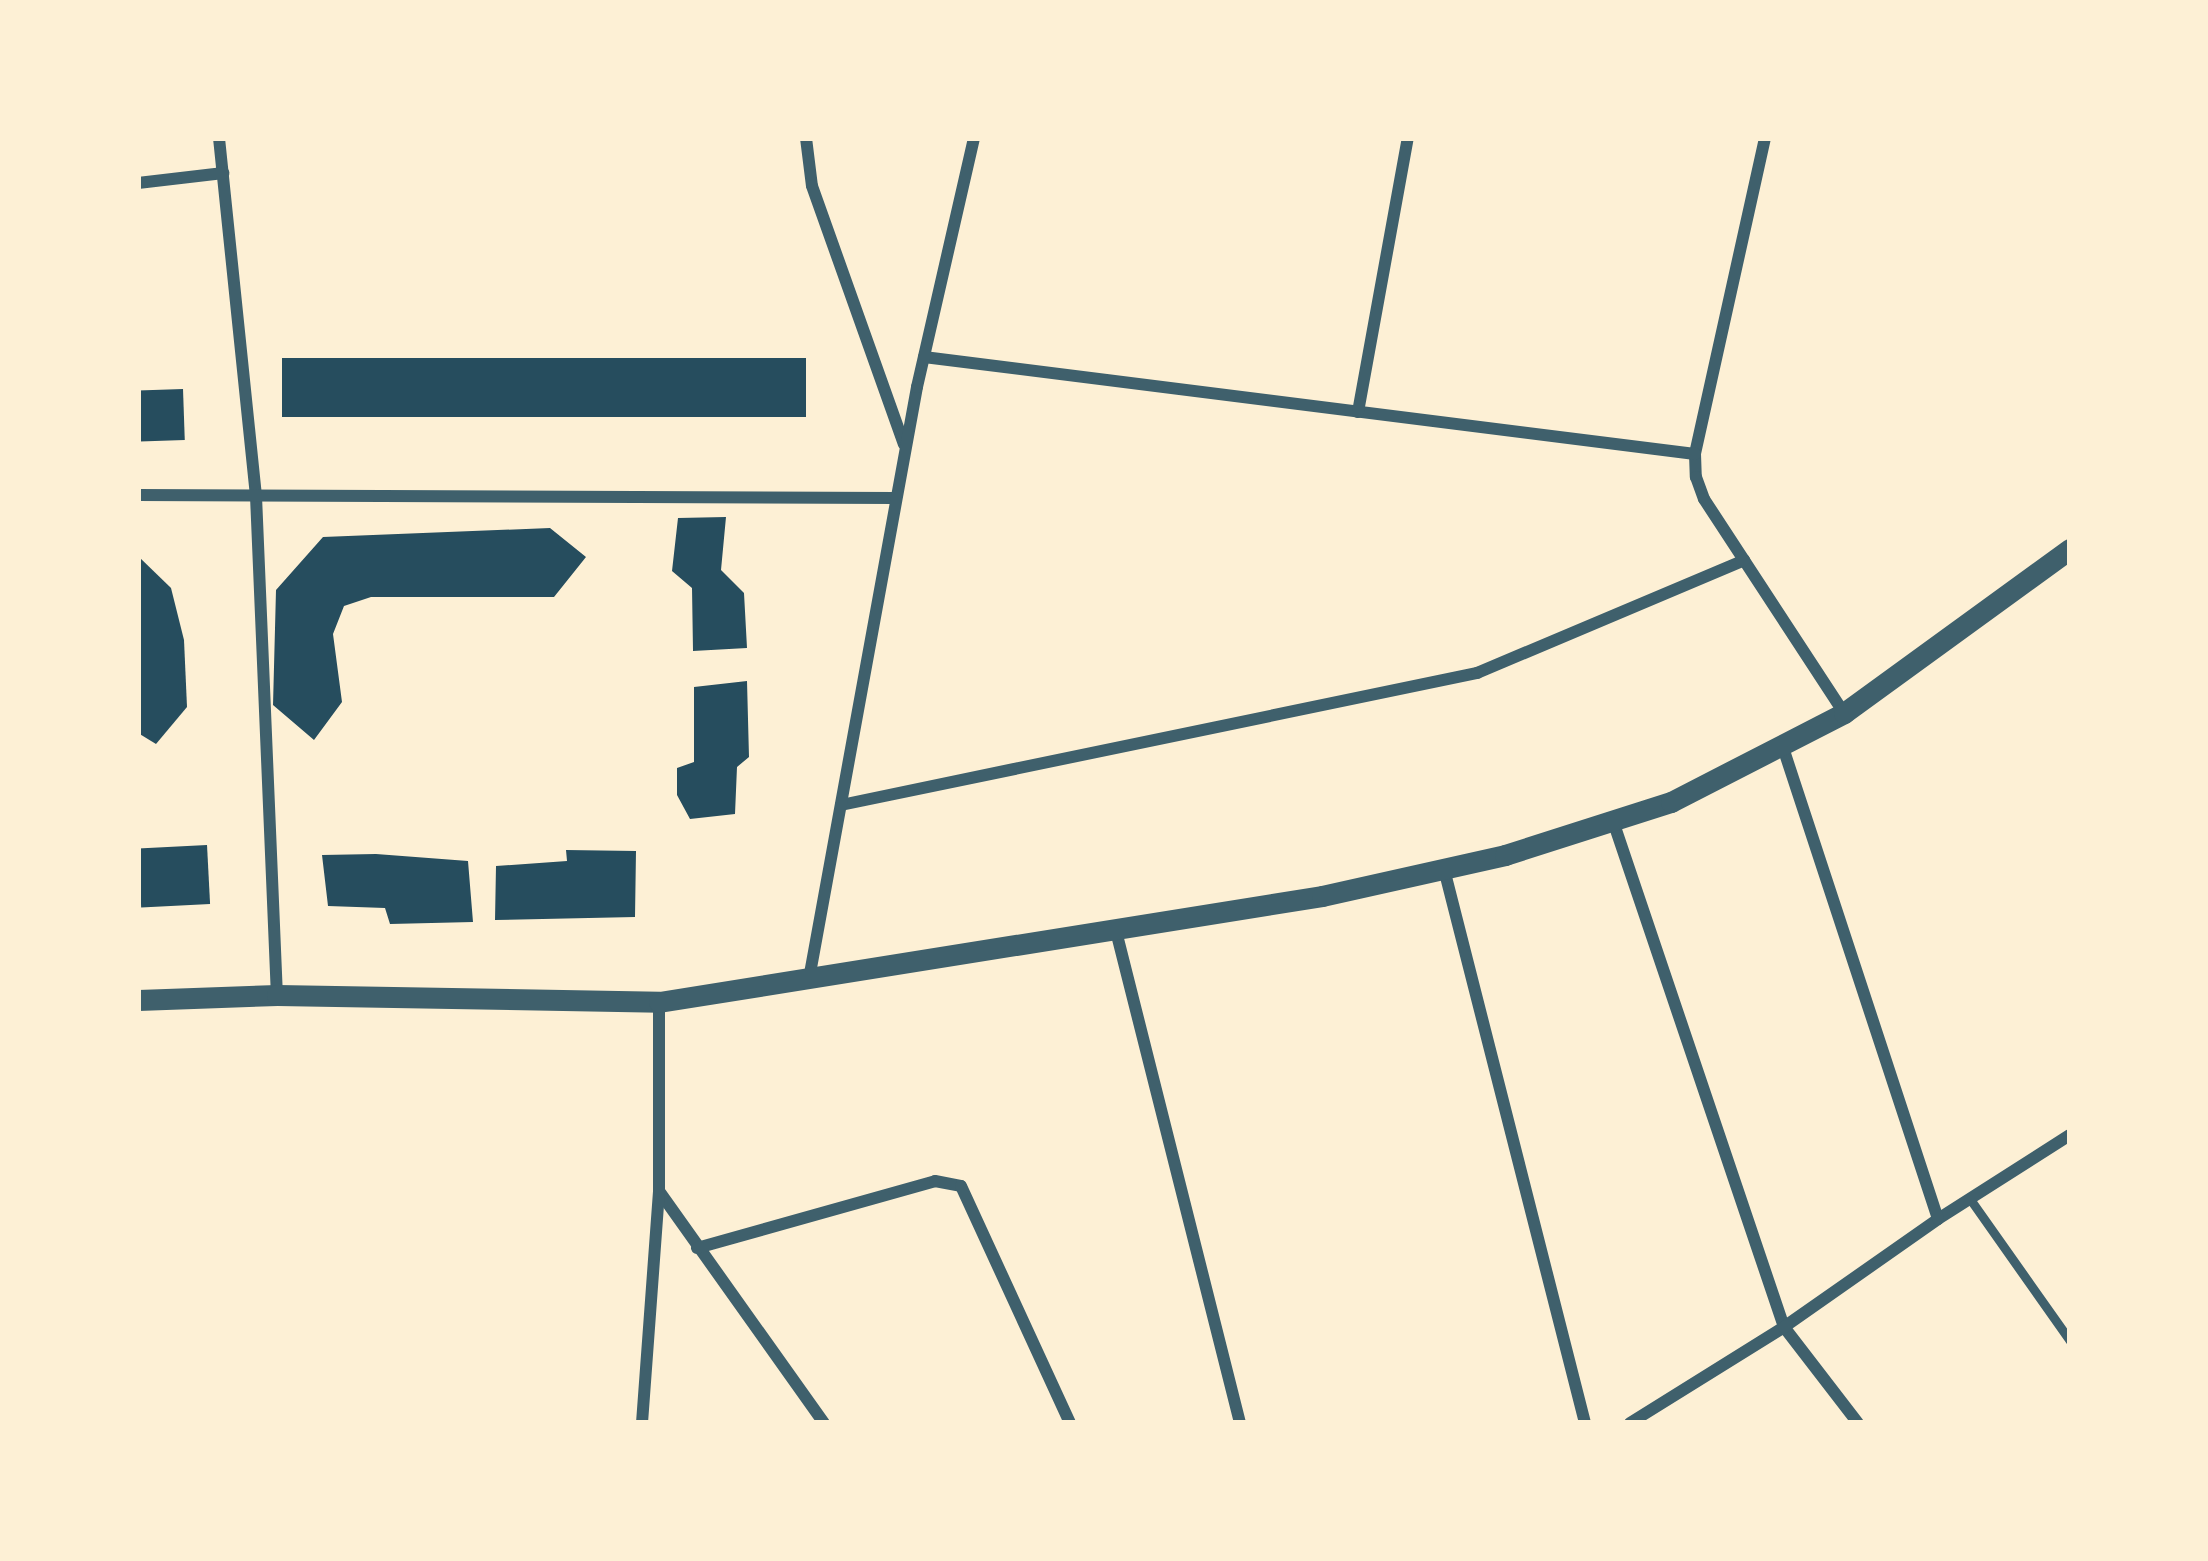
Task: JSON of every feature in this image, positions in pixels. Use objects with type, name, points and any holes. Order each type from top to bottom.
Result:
[{"type":"street","points":[[220,138],[256,496],[277,995]]},
{"type":"street","points":[[806,138],[812,186],[905,447]]},
{"type":"street","points":[[809,981],[895,497],[974,138]]},
{"type":"street","points":[[1358,412],[1408,138]]},
{"type":"street","points":[[1765,138],[1695,454],[1704,499],[1844,713]]},
{"type":"street","points":[[138,183],[223,173]]},
{"type":"street","points":[[924,357],[1695,454]]},
{"type":"street","points":[[138,495],[895,497]]},
{"type":"street","points":[[138,1000],[277,995],[659,1002],[1116,931],[1322,896],[1444,869],[1671,802],[1844,713],[2070,549]]},
{"type":"street","points":[[841,805],[1477,673],[1744,560]]},
{"type":"street","points":[[1782,745],[1938,1220]]},
{"type":"street","points":[[1613,821],[1784,1328],[1858,1423]]},
{"type":"street","points":[[1444,869],[1585,1423]]},
{"type":"street","points":[[1116,931],[1240,1423]]},
{"type":"street","points":[[642,1423],[659,1191],[659,1002]]},
{"type":"street","points":[[1630,1423],[1784,1328],[2070,1135]]},
{"type":"street","points":[[697,1248],[935,1181],[961,1186],[1070,1423]]},
{"type":"street","points":[[659,1191],[824,1423]]},
{"type":"lane","points":[[1970,1199],[2070,1341]]},
{"type":"building","points":[[282,358],[806,358],[806,417],[282,417]]},
{"type":"building","points":[[183,389],[185,440],[140,442],[138,391]]},
{"type":"building","points":[[726,517],[721,570],[744,593],[747,648],[693,651],[692,588],[672,571],[678,518]]},
{"type":"building","points":[[550,528],[586,557],[554,597],[371,597],[344,606],[333,634],[342,702],[314,740],[273,705],[276,590],[323,537]]},
{"type":"building","points":[[138,556],[171,588],[184,640],[187,707],[156,744],[138,733]]},
{"type":"building","points":[[747,681],[749,757],[737,767],[735,814],[690,819],[677,795],[677,768],[694,762],[694,687]]},
{"type":"building","points":[[207,845],[210,904],[141,908],[138,849]]},
{"type":"building","points":[[566,850],[636,851],[635,917],[495,920],[496,866],[567,861]]},
{"type":"building","points":[[322,855],[468,861],[473,922],[390,924],[385,908],[328,906]]}]
